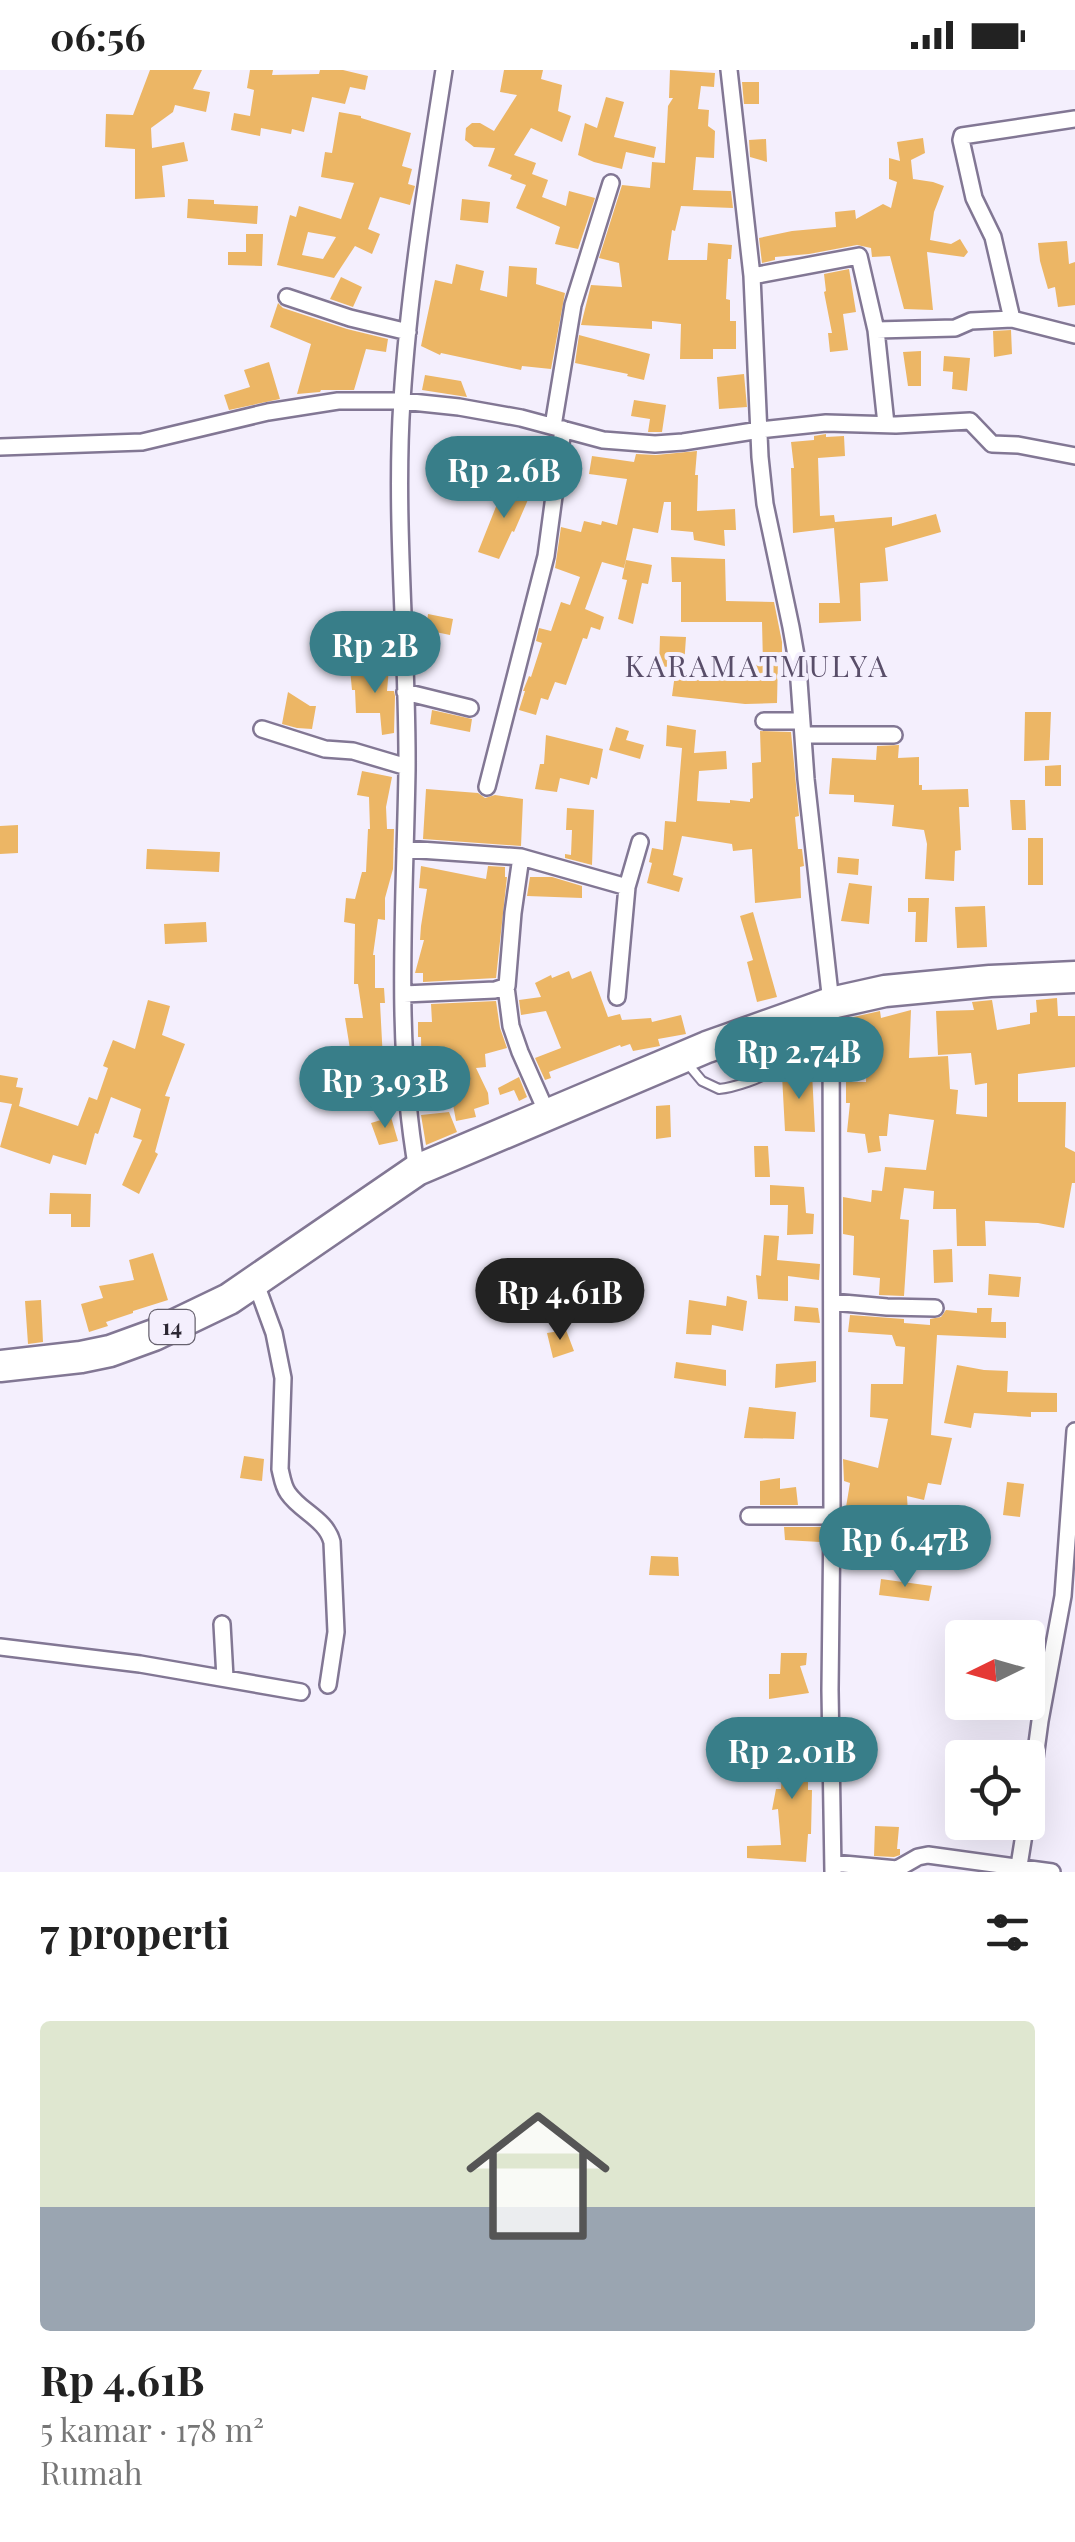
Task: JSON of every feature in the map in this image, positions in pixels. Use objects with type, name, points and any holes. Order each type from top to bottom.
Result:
[{"type":"highway","name":"14","points":[[0,1366],[81,1357],[154,1336],[229,1299],[417,1170],[682,1056],[831,1003],[886,991],[1075,977]]},
{"type":"street","points":[[417,1170],[410,1134],[404,994],[407,767],[400,483],[402,401],[428,170],[444,70]]},
{"type":"street","points":[[729,70],[752,276],[765,504],[792,627],[831,1003],[833,1868],[897,1868],[928,1855],[1052,1872]]},
{"type":"street","points":[[1012,319],[993,236],[974,198],[961,138],[1075,118]]},
{"type":"street","points":[[487,788],[546,556],[573,305],[611,184]]},
{"type":"street","points":[[752,276],[860,256],[876,330],[886,424]]},
{"type":"street","points":[[287,297],[408,332]]},
{"type":"street","points":[[876,330],[955,328],[971,322],[1012,319],[1075,335]]},
{"type":"street","points":[[0,448],[142,442],[298,406],[338,401],[402,401],[474,410],[603,440],[655,444],[826,423],[970,422],[992,444],[1075,456]]},
{"type":"street","points":[[405,692],[470,708]]},
{"type":"street","points":[[764,721],[894,735]]},
{"type":"street","points":[[262,729],[407,767]]},
{"type":"street","points":[[617,997],[627,886],[640,842]]},
{"type":"street","points":[[405,849],[521,857],[627,886]]},
{"type":"street","points":[[521,857],[506,987],[511,1026],[547,1113]]},
{"type":"street","points":[[404,994],[506,987]]},
{"type":"street","points":[[254,1282],[274,1333],[283,1378],[282,1480],[286,1492],[328,1530],[332,1542],[336,1632],[328,1685]]},
{"type":"street","points":[[832,1302],[934,1308]]},
{"type":"street","points":[[1038,1740],[1064,1596],[1075,1431]]},
{"type":"street","points":[[750,1516],[832,1516]]},
{"type":"street","points":[[222,1624],[224,1678]]},
{"type":"street","points":[[0,1647],[140,1664],[301,1692]]},
{"type":"street","points":[[1019,1870],[1023,1840]]},
{"type":"lane","points":[[682,1056],[702,1081],[718,1088],[761,1077],[773,1068],[772,1024]]},
{"type":"building","points":[[150,70],[202,70],[193,89],[210,92],[206,112],[175,105],[173,112],[151,128],[152,148],[184,142],[188,161],[162,166],[165,197],[135,199],[135,149],[105,147],[106,114],[133,115]]},
{"type":"building","points":[[250,70],[273,70],[272,75],[343,70],[368,76],[365,90],[350,87],[345,104],[312,97],[304,132],[292,129],[291,134],[261,128],[260,136],[231,130],[234,113],[250,116],[254,90],[247,88]]},
{"type":"building","points":[[504,70],[543,70],[541,79],[562,85],[558,111],[571,116],[562,142],[531,128],[514,155],[536,163],[532,174],[548,180],[542,197],[566,206],[569,191],[595,198],[578,249],[555,244],[560,227],[516,208],[526,185],[488,166],[495,148],[474,147],[465,140],[466,128],[472,123],[494,131],[517,95],[500,92]]},
{"type":"building","points":[[670,70],[715,73],[714,87],[701,86],[698,109],[709,110],[708,126],[715,131],[714,158],[696,157],[693,190],[731,191],[733,208],[681,206],[675,231],[672,230],[668,260],[707,260],[708,243],[732,245],[726,299],[730,300],[730,321],[736,321],[736,349],[713,349],[713,359],[680,359],[681,324],[652,321],[652,329],[581,325],[591,285],[622,287],[619,263],[599,258],[622,185],[650,188],[652,162],[665,163],[668,106],[673,98],[669,98]]},
{"type":"building","points":[[742,82],[759,82],[759,104],[744,104]]},
{"type":"building","points":[[606,97],[624,102],[614,137],[656,147],[654,158],[626,152],[622,169],[578,155],[585,123],[597,128]]},
{"type":"building","points":[[339,112],[411,133],[402,166],[412,169],[408,184],[415,186],[410,205],[380,197],[368,229],[380,234],[372,254],[355,246],[334,278],[277,265],[290,215],[296,217],[299,206],[341,219],[354,183],[321,177],[325,152],[332,153]],"holes":[[[308,232],[336,237],[323,259],[302,255]]]},
{"type":"building","points":[[923,138],[925,153],[911,160],[913,179],[944,186],[934,212],[930,240],[951,244],[960,239],[968,252],[964,257],[927,252],[933,310],[904,309],[890,256],[872,257],[871,248],[857,245],[775,257],[762,263],[759,238],[836,227],[835,212],[855,210],[856,219],[883,204],[891,208],[897,182],[889,179],[889,158],[900,161],[897,142]]},
{"type":"building","points":[[766,139],[767,162],[750,157],[749,140]]},
{"type":"building","points":[[188,199],[258,206],[257,224],[187,218]]},
{"type":"building","points":[[462,199],[490,202],[488,223],[460,220]]},
{"type":"building","points":[[246,234],[263,234],[262,266],[228,265],[228,252],[246,252]]},
{"type":"building","points":[[1067,241],[1069,264],[1075,262],[1075,305],[1058,307],[1055,287],[1048,289],[1038,243]]},
{"type":"building","points":[[456,264],[484,271],[480,290],[507,297],[509,266],[537,268],[536,284],[565,293],[551,369],[522,366],[521,370],[440,355],[421,346],[435,280],[452,284]]},
{"type":"building","points":[[849,269],[856,312],[843,314],[848,350],[830,352],[828,333],[832,333],[824,274]]},
{"type":"building","points":[[341,277],[362,287],[353,307],[330,299]]},
{"type":"building","points":[[278,303],[347,329],[388,339],[386,352],[366,349],[354,390],[297,394],[311,344],[270,327]]},
{"type":"building","points":[[1011,330],[1012,354],[994,357],[993,331]]},
{"type":"building","points":[[579,335],[650,354],[644,380],[575,363]]},
{"type":"building","points":[[921,351],[921,386],[908,386],[903,352]]},
{"type":"building","points":[[944,356],[970,358],[967,391],[952,389],[953,372],[943,371]]},
{"type":"building","points":[[269,362],[280,399],[229,410],[224,395],[250,387],[244,370]]},
{"type":"building","points":[[744,374],[747,407],[719,409],[717,377]]},
{"type":"building","points":[[425,375],[461,381],[467,397],[422,390]]},
{"type":"building","points":[[634,400],[666,405],[662,432],[648,432],[650,419],[631,416]]},
{"type":"building","points":[[814,436],[844,436],[845,456],[818,458],[820,516],[834,515],[835,522],[892,517],[892,526],[936,514],[941,532],[885,548],[888,581],[860,583],[861,621],[819,623],[819,603],[840,603],[834,528],[793,533],[791,442],[814,440]]},
{"type":"building","points":[[697,451],[697,511],[735,509],[736,530],[724,530],[725,546],[694,540],[693,532],[671,530],[671,502],[664,502],[658,533],[633,528],[624,568],[602,562],[585,609],[604,617],[600,630],[591,627],[587,639],[583,638],[566,685],[555,682],[548,700],[541,698],[536,715],[519,710],[542,643],[536,641],[539,628],[551,631],[561,602],[570,605],[580,577],[555,568],[561,527],[581,532],[584,521],[617,525],[627,479],[589,474],[592,456],[634,462],[636,454]]},
{"type":"building","points":[[505,484],[530,495],[499,559],[478,552]]},
{"type":"building","points":[[671,557],[725,559],[726,601],[774,602],[782,642],[777,703],[745,704],[672,696],[675,674],[752,681],[751,665],[763,664],[762,622],[681,622],[681,582],[672,582]]},
{"type":"building","points":[[626,560],[652,565],[648,584],[642,583],[633,624],[618,619],[627,580],[622,579]]},
{"type":"building","points":[[428,614],[453,619],[450,635],[426,630]]},
{"type":"building","points":[[660,636],[686,637],[684,666],[659,667]]},
{"type":"building","points":[[389,668],[387,691],[394,691],[395,696],[394,733],[382,735],[380,713],[356,713],[350,669]]},
{"type":"building","points":[[288,692],[316,706],[312,729],[282,724]]},
{"type":"building","points":[[432,710],[472,719],[470,732],[430,724]]},
{"type":"building","points":[[1025,712],[1051,712],[1049,760],[1024,761]]},
{"type":"building","points":[[667,725],[696,730],[694,753],[726,751],[727,769],[699,771],[697,801],[730,803],[750,802],[753,798],[752,763],[761,762],[760,731],[791,732],[798,849],[802,849],[804,866],[800,867],[801,898],[755,903],[752,849],[733,851],[732,844],[682,836],[673,875],[683,878],[679,892],[647,883],[652,848],[663,850],[665,821],[676,822],[682,748],[666,746]]},
{"type":"building","points":[[616,727],[629,731],[626,740],[644,745],[640,759],[609,750]]},
{"type":"building","points":[[546,735],[603,749],[597,779],[591,777],[589,785],[560,778],[557,792],[535,789],[540,764],[544,764]]},
{"type":"building","points":[[899,745],[898,758],[919,757],[922,790],[968,789],[969,807],[959,807],[961,850],[955,851],[954,881],[925,879],[924,830],[892,826],[894,805],[854,802],[854,795],[829,794],[832,758],[876,760],[877,746]]},
{"type":"building","points":[[1061,765],[1061,786],[1045,786],[1045,766]]},
{"type":"building","points":[[362,771],[392,777],[386,807],[387,829],[394,829],[393,869],[385,898],[385,920],[378,919],[373,955],[375,988],[384,988],[385,1003],[380,1003],[383,1060],[366,1060],[365,1049],[350,1049],[345,1018],[363,1018],[358,984],[354,984],[355,924],[344,922],[346,898],[355,899],[362,872],[366,872],[369,797],[357,795]]},
{"type":"building","points":[[426,789],[523,799],[521,846],[423,839]]},
{"type":"building","points":[[1010,800],[1025,800],[1026,830],[1012,830]]},
{"type":"building","points":[[567,808],[594,810],[592,865],[565,858],[565,854],[571,855],[572,830],[566,830]]},
{"type":"building","points":[[18,825],[18,853],[0,854],[0,826]]},
{"type":"building","points":[[1028,838],[1043,838],[1043,885],[1028,885]]},
{"type":"building","points":[[147,849],[220,852],[219,872],[146,869]]},
{"type":"building","points":[[838,857],[859,859],[858,875],[837,873]]},
{"type":"building","points":[[421,866],[486,879],[488,866],[505,867],[496,978],[423,982],[423,973],[415,973],[424,940],[420,940],[427,889],[419,888]]},
{"type":"building","points":[[530,877],[552,877],[582,886],[582,898],[527,896]]},
{"type":"building","points":[[849,883],[872,886],[869,924],[841,921]]},
{"type":"building","points":[[908,898],[929,898],[927,942],[915,942],[916,912],[908,912]]},
{"type":"building","points":[[985,906],[987,947],[957,948],[955,907]]},
{"type":"building","points":[[753,912],[777,997],[757,1002],[747,962],[753,960],[740,916]]},
{"type":"building","points":[[206,922],[207,942],[165,944],[164,924]]},
{"type":"building","points":[[569,971],[572,979],[591,971],[608,1017],[620,1014],[622,1020],[651,1018],[652,1022],[681,1015],[686,1034],[658,1039],[660,1046],[633,1051],[630,1044],[620,1045],[549,1072],[551,1078],[545,1080],[535,1058],[561,1048],[546,1011],[521,1015],[519,1000],[541,997],[535,983]]},
{"type":"building","points":[[1057,998],[1058,1016],[1075,1016],[1075,1067],[1018,1074],[1018,1102],[1066,1102],[1065,1147],[1075,1152],[1075,1183],[1064,1228],[985,1221],[986,1246],[957,1246],[956,1209],[933,1209],[934,1191],[904,1188],[900,1219],[909,1220],[904,1296],[879,1295],[880,1278],[853,1275],[854,1236],[843,1234],[843,1197],[871,1202],[872,1190],[882,1191],[885,1167],[926,1170],[934,1120],[889,1114],[887,1136],[879,1136],[881,1151],[868,1153],[865,1134],[847,1132],[850,1103],[846,1103],[846,1082],[866,1082],[867,1046],[851,1046],[849,1018],[880,1011],[881,1018],[911,1010],[909,1058],[948,1056],[950,1089],[958,1090],[956,1114],[987,1117],[987,1083],[975,1085],[971,1053],[938,1055],[936,1011],[974,1010],[972,1002],[992,1000],[997,1030],[1030,1024],[1030,1013],[1037,1012],[1036,1000]]},
{"type":"building","points":[[148,1000],[170,1006],[162,1035],[185,1044],[165,1096],[170,1097],[155,1152],[158,1154],[139,1194],[122,1185],[142,1140],[133,1137],[141,1109],[111,1097],[86,1165],[53,1155],[50,1164],[0,1147],[12,1104],[0,1102],[0,1075],[18,1078],[16,1087],[23,1088],[19,1106],[13,1104],[78,1126],[89,1097],[97,1100],[113,1040],[135,1049]]},
{"type":"building","points":[[496,1001],[507,1048],[485,1054],[486,1067],[476,1068],[489,1104],[474,1109],[476,1117],[456,1121],[450,1088],[422,1088],[418,1022],[432,1022],[431,1004]]},
{"type":"building","points":[[812,1072],[815,1132],[785,1131],[782,1075]]},
{"type":"building","points":[[519,1077],[527,1097],[519,1101],[514,1090],[500,1095],[498,1088]]},
{"type":"building","points":[[670,1105],[671,1137],[656,1139],[656,1106]]},
{"type":"building","points":[[449,1112],[457,1132],[426,1145],[421,1115]]},
{"type":"building","points":[[391,1117],[398,1141],[379,1145],[371,1123]]},
{"type":"building","points":[[754,1146],[768,1146],[770,1177],[755,1177]]},
{"type":"building","points":[[770,1185],[804,1187],[806,1213],[814,1214],[813,1234],[787,1235],[788,1205],[770,1205]]},
{"type":"building","points":[[50,1193],[91,1194],[90,1227],[71,1227],[71,1214],[49,1214]]},
{"type":"building","points":[[764,1235],[779,1236],[777,1260],[820,1264],[819,1280],[788,1276],[788,1301],[758,1299],[756,1275],[761,1276]]},
{"type":"building","points":[[952,1249],[953,1282],[934,1283],[933,1250]]},
{"type":"building","points":[[153,1253],[168,1300],[89,1332],[81,1304],[103,1298],[99,1286],[134,1280],[129,1260]]},
{"type":"building","points":[[989,1274],[1021,1277],[1019,1297],[988,1295]]},
{"type":"building","points":[[727,1296],[747,1301],[743,1331],[712,1325],[711,1335],[686,1334],[689,1300],[726,1306]]},
{"type":"building","points":[[41,1300],[43,1342],[28,1344],[25,1301]]},
{"type":"building","points":[[795,1306],[818,1308],[820,1323],[794,1321]]},
{"type":"building","points":[[977,1308],[992,1308],[991,1322],[1006,1322],[1006,1338],[937,1335],[931,1435],[952,1438],[941,1485],[928,1483],[924,1500],[907,1496],[909,1532],[843,1525],[850,1483],[844,1481],[843,1459],[878,1468],[888,1419],[870,1417],[871,1384],[903,1384],[905,1347],[896,1346],[892,1335],[848,1332],[850,1315],[930,1325],[930,1319],[941,1317],[946,1310],[977,1313]]},
{"type":"building","points":[[566,1330],[574,1351],[553,1358],[547,1333]]},
{"type":"building","points":[[816,1361],[816,1382],[775,1388],[776,1364]]},
{"type":"building","points":[[676,1362],[726,1370],[726,1386],[674,1378]]},
{"type":"building","points":[[957,1365],[1008,1371],[1007,1392],[1057,1393],[1057,1412],[1031,1412],[1031,1417],[974,1413],[971,1428],[944,1423]]},
{"type":"building","points":[[749,1407],[796,1412],[794,1439],[744,1438]]},
{"type":"building","points":[[244,1456],[264,1459],[262,1481],[240,1478]]},
{"type":"building","points":[[780,1478],[780,1489],[796,1487],[798,1505],[760,1505],[760,1481]]},
{"type":"building","points":[[1007,1482],[1024,1484],[1020,1517],[1003,1515]]},
{"type":"building","points":[[784,1527],[821,1527],[820,1542],[785,1540]]},
{"type":"building","points":[[651,1556],[678,1557],[679,1576],[649,1575]]},
{"type":"building","points":[[881,1579],[932,1586],[929,1601],[879,1595]]},
{"type":"building","points":[[781,1653],[807,1653],[806,1665],[800,1666],[809,1693],[769,1699],[769,1674],[780,1674]]},
{"type":"building","points":[[812,1732],[813,1759],[808,1759],[811,1834],[806,1862],[747,1858],[747,1846],[781,1845],[778,1809],[772,1810],[776,1789],[781,1789],[780,1734]]},
{"type":"building","points":[[875,1826],[899,1827],[900,1855],[874,1856]]},
{"type":"district","name":"KARAMATMULYA","points":[[757,667]]}]
